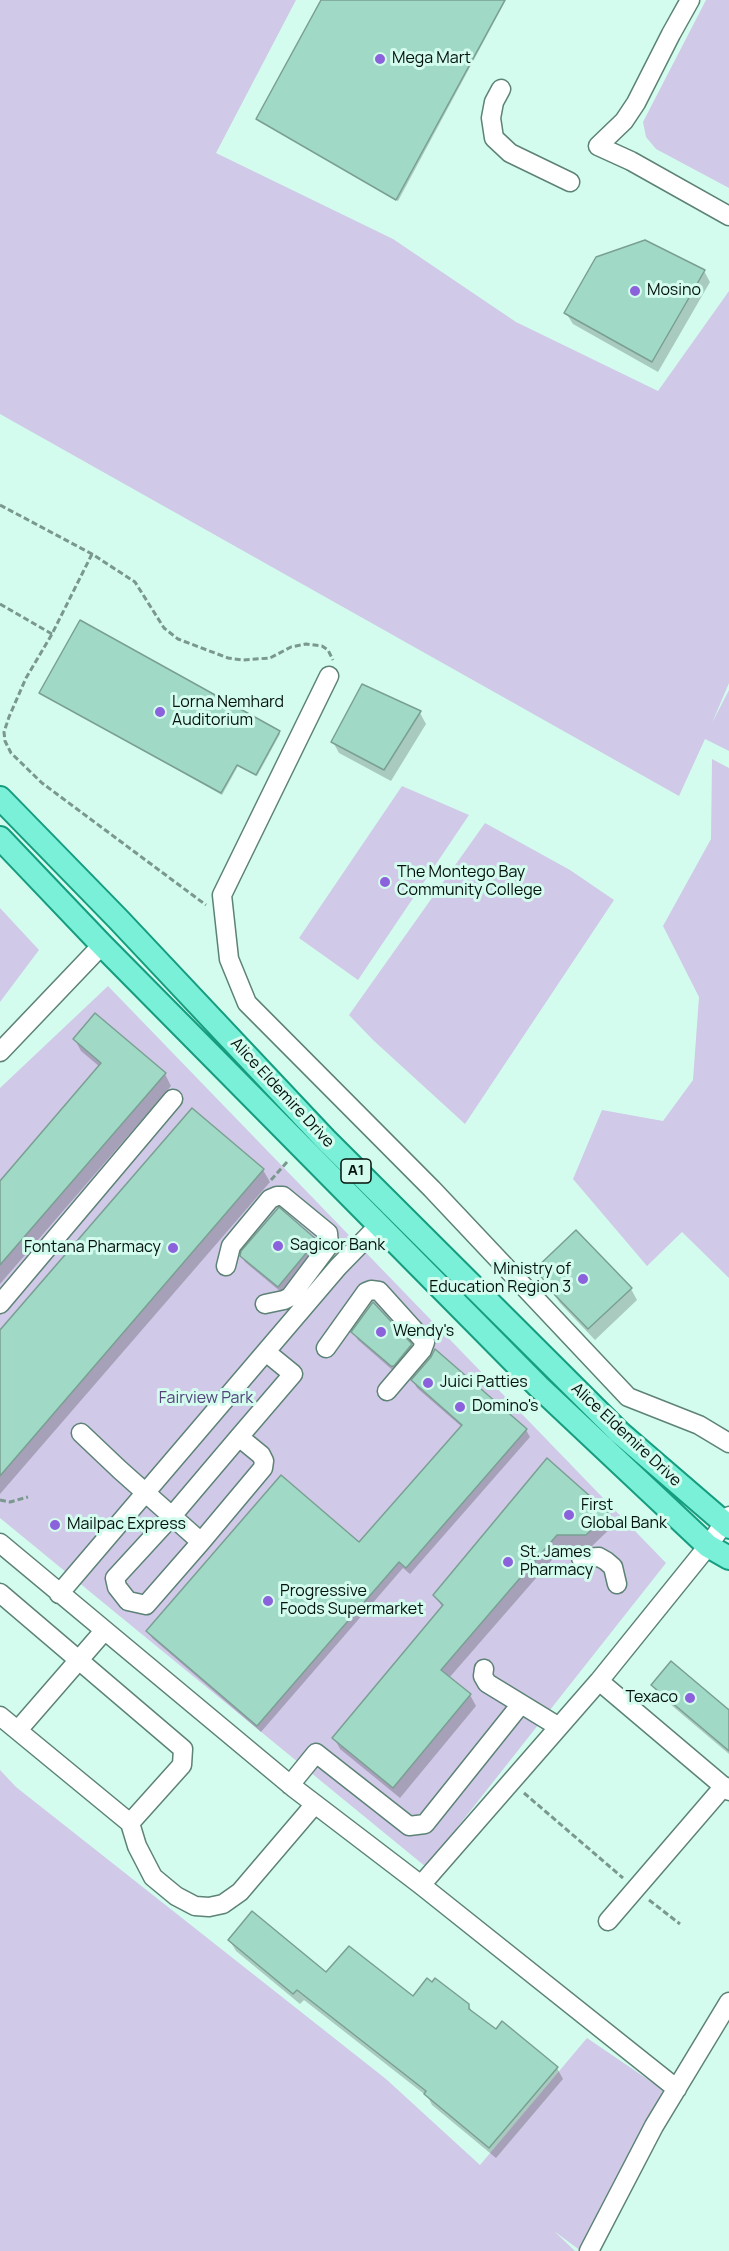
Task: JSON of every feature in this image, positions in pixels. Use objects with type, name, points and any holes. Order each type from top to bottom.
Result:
[{"type":"main road","name":"Alice Eldemire Drive","points":[[0,798],[325,1139],[619,1432],[728,1522]]},
{"type":"main road","name":"Alice Eldemire Drive","points":[[0,838],[102,945],[539,1387],[708,1546],[729,1558]]},
{"type":"lane","points":[[690,0],[636,103],[624,121],[598,146],[632,161],[729,216]]},
{"type":"lane","points":[[501,89],[494,102],[491,118],[494,138],[510,153],[570,182]]},
{"type":"lane","points":[[329,676],[222,895],[229,959],[247,1004],[432,1189],[628,1397],[699,1425],[729,1443]]},
{"type":"lane","points":[[0,1052],[102,945]]},
{"type":"lane","points":[[0,1304],[173,1099]]},
{"type":"lane","points":[[226,1266],[231,1246],[270,1199],[283,1196],[328,1233],[329,1245],[290,1297],[265,1304]]},
{"type":"lane","points":[[59,1594],[338,1268],[379,1225]]},
{"type":"lane","points":[[326,1348],[366,1292],[379,1291],[425,1342],[422,1350],[387,1391]]},
{"type":"lane","points":[[239,1437],[261,1455],[264,1461],[263,1468],[146,1605],[128,1600],[121,1594],[115,1578],[172,1516],[239,1437],[293,1374],[266,1352]]},
{"type":"lane","points":[[81,1433],[201,1542]]},
{"type":"lane","points":[[421,1885],[599,1681],[728,1522]]},
{"type":"lane","points":[[0,1543],[290,1785],[421,1885],[677,2089]]},
{"type":"lane","points":[[581,1558],[599,1557],[606,1561],[616,1575],[617,1584]]},
{"type":"lane","points":[[0,1593],[183,1749],[182,1765],[130,1823]]},
{"type":"lane","points":[[18,1730],[104,1631]]},
{"type":"lane","points":[[484,1669],[483,1676],[488,1683],[559,1727]]},
{"type":"lane","points":[[599,1681],[726,1788],[608,1921]]},
{"type":"lane","points":[[290,1785],[316,1753],[409,1826],[425,1824],[521,1704]]},
{"type":"lane","points":[[0,1716],[130,1823],[137,1846],[153,1876],[176,1896],[195,1906],[209,1907],[223,1904],[240,1892],[315,1804]]},
{"type":"lane","points":[[590,2251],[654,2126],[729,2002]]},
{"type":"path","points":[[0,506],[92,554],[135,582],[164,628],[178,639],[228,658],[243,660],[270,657],[298,645],[322,646],[328,650],[334,662],[334,668],[329,676]]},
{"type":"path","points":[[92,554],[52,634],[26,678],[9,717],[4,732],[5,741],[11,753],[42,783],[225,919]]},
{"type":"path","points":[[0,604],[52,634]]},
{"type":"path","points":[[270,1199],[269,1184],[273,1176],[303,1147]]},
{"type":"path","points":[[0,1500],[10,1502],[27,1497]]},
{"type":"path","points":[[511,1782],[680,1924]]},
{"type":"green space","points":[[0,0],[296,0],[216,153],[393,239],[516,322],[658,391],[729,291],[729,683],[712,723],[729,690],[729,751],[705,739],[679,796],[0,414]]},
{"type":"green space","points":[[706,0],[729,0],[729,188],[656,149],[646,137],[643,122]]},
{"type":"green space","points":[[712,759],[729,768],[729,1278],[682,1232],[647,1266],[573,1179],[602,1110],[663,1121],[693,1080],[699,997],[663,926],[711,839]]},
{"type":"green space","points":[[402,786],[469,815],[358,980],[299,938]]},
{"type":"green space","points":[[485,823],[570,870],[614,900],[465,1124],[349,1015]]},
{"type":"green space","points":[[0,908],[39,950],[0,1002]]},
{"type":"green space","name":"Fairview Park","points":[[108,986],[666,1563],[426,1867],[0,1518],[0,1088]]},
{"type":"green space","points":[[0,1770],[16,1787],[386,2079],[480,2165],[587,2038],[659,2087],[665,2094],[581,2251],[554,2231],[575,2251],[0,2251]]},
{"type":"building","name":"Mega Mart","points":[[321,0],[505,0],[396,200],[256,119]]},
{"type":"building","name":"Mosino","points":[[645,240],[705,270],[652,362],[564,313],[596,257]]},
{"type":"building","name":"Lorna Nemhard Auditorium","points":[[80,620],[280,731],[256,775],[237,765],[221,793],[39,693]]},
{"type":"building","points":[[362,684],[421,711],[384,770],[331,742]]},
{"type":"building","points":[[95,1013],[166,1073],[0,1265],[0,1181],[101,1063],[73,1039]]},
{"type":"building","name":"Fontana Pharmacy","points":[[192,1108],[264,1169],[0,1476],[0,1330]]},
{"type":"building","name":"Sagicor Bank","points":[[279,1207],[317,1240],[278,1287],[240,1256],[241,1251]]},
{"type":"building","name":"Ministry of Education Region 3","points":[[576,1230],[632,1288],[588,1329],[534,1270]]},
{"type":"building","name":"Wendy's","points":[[373,1302],[412,1344],[394,1366],[391,1366],[351,1332]]},
{"type":"building","name":"Progressive Foods Supermarket","points":[[435,1349],[527,1429],[406,1568],[399,1562],[257,1726],[146,1631],[281,1475],[359,1542],[462,1425],[411,1380]]},
{"type":"building","points":[[547,1458],[609,1513],[586,1535],[557,1535],[441,1670],[471,1694],[393,1788],[332,1738],[443,1605],[433,1595]]},
{"type":"building","name":"Texaco","points":[[671,1661],[729,1710],[729,1751],[651,1685]]},
{"type":"building","points":[[252,1911],[326,1972],[349,1946],[413,1996],[427,1978],[432,1982],[435,1978],[469,2004],[469,2009],[496,2029],[502,2021],[558,2067],[489,2148],[424,2094],[426,2091],[297,1990],[293,1994],[228,1940]]},
{"type":"place","name":"Mega Mart","points":[[380,59]]},
{"type":"place","name":"Mosino","points":[[635,291]]},
{"type":"place","name":"Lorna Nemhard Auditorium","points":[[160,712]]},
{"type":"place","name":"The Montego Bay Community College","points":[[385,882]]},
{"type":"place","name":"Sagicor Bank","points":[[278,1246]]},
{"type":"place","name":"Fontana Pharmacy","points":[[173,1248]]},
{"type":"place","name":"Ministry of Education Region 3","points":[[583,1279]]},
{"type":"place","name":"Wendy's","points":[[381,1332]]},
{"type":"place","name":"Juici Patties","points":[[428,1383]]},
{"type":"place","name":"Domino's","points":[[460,1407]]},
{"type":"place","name":"First Global Bank","points":[[569,1515]]},
{"type":"place","name":"Mailpac Express","points":[[55,1525]]},
{"type":"place","name":"St. James Pharmacy","points":[[508,1562]]},
{"type":"place","name":"Progressive Foods Supermarket","points":[[268,1601]]},
{"type":"place","name":"Texaco","points":[[690,1698]]}]
